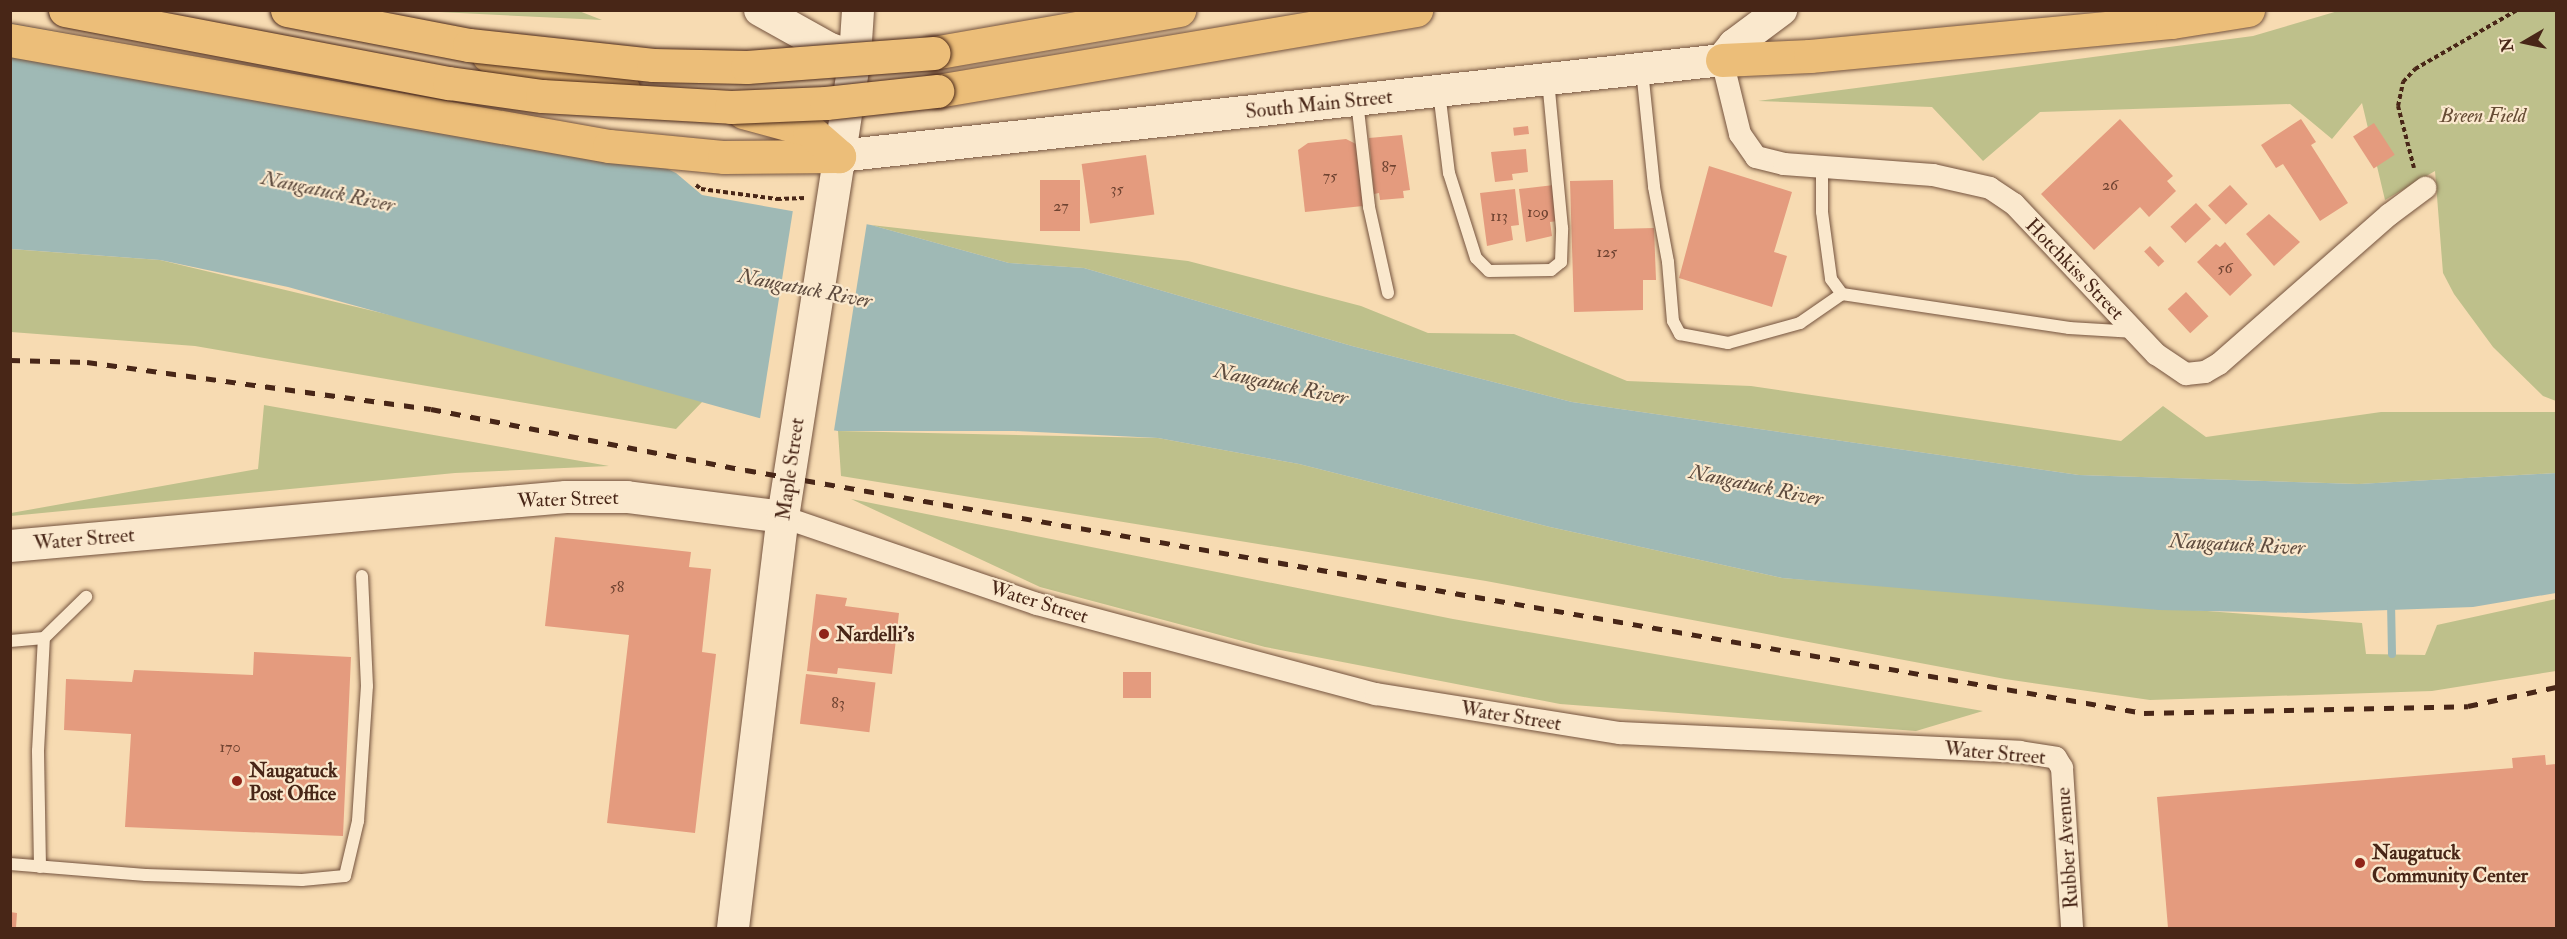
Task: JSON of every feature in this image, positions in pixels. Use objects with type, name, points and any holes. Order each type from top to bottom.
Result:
[{"type":"highway","points":[[65,10],[449,83],[542,96],[731,107],[826,103],[937,91],[1416,10]]},
{"type":"highway","points":[[287,10],[469,45],[653,65],[747,67],[933,53],[1179,10]]},
{"type":"highway","points":[[367,10],[516,64],[583,83],[794,123],[820,137],[839,156]]},
{"type":"highway","points":[[933,53],[1102,10]]},
{"type":"highway","points":[[1722,60],[1822,55],[2172,22],[2248,10]]},
{"type":"highway","points":[[10,40],[538,135],[684,155],[839,156]]},
{"type":"street","points":[[760,10],[830,49],[855,57]]},
{"type":"street","name":"Maple Street","points":[[733,928],[783,517],[855,57],[858,10]]},
{"type":"street","points":[[1722,60],[1734,45],[1781,10]]},
{"type":"street","name":"South Main Street","points":[[839,156],[1722,60]]},
{"type":"street","name":"Hotchkiss Street","points":[[1722,60],[1737,126],[1748,151],[1763,160],[1932,175],[1990,188],[2014,204],[2136,332],[2172,367],[2186,374],[2205,372],[2219,364],[2390,214],[2425,188]]},
{"type":"street","name":"Water Street","points":[[10,546],[567,497],[627,497],[783,517],[1037,604],[1376,694],[1620,733],[2020,752],[2056,758],[2062,768]]},
{"type":"street","name":"Rubber Avenue","points":[[2062,768],[2072,928]]},
{"type":"lane","points":[[1642,69],[1654,187],[1668,262],[1673,321],[1680,334],[1728,342],[1800,323],[1842,294],[2069,328],[2136,332]]},
{"type":"lane","points":[[1439,91],[1449,173],[1476,258],[1489,271],[1551,270],[1561,262],[1562,228],[1548,79]]},
{"type":"lane","points":[[1356,100],[1369,207],[1388,293]]},
{"type":"lane","points":[[1822,166],[1822,213],[1831,279],[1842,294]]},
{"type":"lane","points":[[10,864],[213,877],[302,880],[345,876],[358,821],[367,686],[362,576]]},
{"type":"lane","points":[[10,641],[44,638],[86,597]]},
{"type":"lane","points":[[40,867],[38,751],[44,638]]},
{"type":"path","points":[[2425,188],[2409,156],[2398,106],[2403,82],[2415,69],[2517,10]]},
{"type":"path","points":[[701,189],[777,199],[800,197]]},
{"type":"green space","points":[[436,11],[579,11],[602,20],[439,12]]},
{"type":"green space","name":"Breen Field","points":[[2338,11],[2556,11],[2556,401],[2543,396],[2493,347],[2454,294],[2443,273],[2435,171],[2385,200],[2362,103],[2332,139],[2290,104],[2040,112],[1983,161],[1932,107],[1758,101],[2253,36]]},
{"type":"green space","points":[[871,225],[1188,261],[1361,306],[1428,333],[1514,334],[1627,381],[1751,386],[2121,441],[2163,406],[2206,437],[2381,412],[2556,412],[2556,473],[2359,484],[2079,475],[1572,402],[1352,346],[1084,268],[1009,263]]},
{"type":"green space","points":[[10,249],[160,260],[457,331],[703,401],[676,429],[195,346],[11,332]]},
{"type":"green space","points":[[264,405],[609,466],[455,473],[11,516],[11,513],[258,469]]},
{"type":"green space","points":[[838,431],[1158,438],[1299,464],[1550,527],[1782,578],[2362,623],[2366,654],[2425,655],[2437,625],[2556,599],[2556,671],[2432,691],[2150,700],[2005,679],[1486,581],[841,476]]},
{"type":"green space","points":[[851,499],[1453,619],[1983,711],[1916,731],[1560,704],[1265,647],[1040,587]]},
{"type":"water","name":"Naugatuck River","points":[[10,23],[316,79],[634,153],[676,173],[702,195],[871,225],[1009,263],[1084,268],[1352,346],[1572,402],[2079,475],[2358,484],[2556,473],[2556,593],[2473,607],[2306,613],[2159,610],[1782,578],[1550,527],[1299,464],[1158,438],[1014,431],[838,431],[759,418],[288,287],[160,260],[11,249]]},
{"type":"pier","points":[[793,210],[867,222],[834,432],[760,420]]},
{"type":"building","points":[[2120,119],[2173,176],[2167,181],[2176,191],[2149,217],[2140,207],[2094,250],[2041,194]]},
{"type":"building","points":[[2301,119],[2316,142],[2311,145],[2348,203],[2320,221],[2283,164],[2276,168],[2261,145]]},
{"type":"building","points":[[2374,123],[2395,155],[2374,168],[2353,137]]},
{"type":"building","points":[[1528,126],[1529,134],[1514,136],[1513,128]]},
{"type":"building","points":[[1402,135],[1410,190],[1403,191],[1404,198],[1380,200],[1379,193],[1374,194],[1369,138]]},
{"type":"building","points":[[1346,139],[1356,144],[1363,206],[1305,212],[1298,150],[1308,143]]},
{"type":"building","points":[[1526,149],[1528,172],[1512,174],[1513,180],[1495,182],[1491,152]]},
{"type":"building","points":[[1146,155],[1154,214],[1090,223],[1082,164]]},
{"type":"building","points":[[1709,166],[1792,192],[1774,252],[1787,256],[1772,307],[1679,278]]},
{"type":"building","points":[[1040,180],[1080,180],[1080,231],[1040,231]]},
{"type":"building","points":[[1613,180],[1614,229],[1654,228],[1656,280],[1643,280],[1643,310],[1574,312],[1570,181]]},
{"type":"building","points":[[1554,185],[1558,221],[1550,222],[1552,236],[1526,242],[1519,189]]},
{"type":"building","points":[[2230,185],[2248,204],[2226,224],[2208,205]]},
{"type":"building","points":[[1515,189],[1519,225],[1511,226],[1513,240],[1487,246],[1480,193]]},
{"type":"building","points":[[2196,203],[2211,219],[2185,243],[2170,227]]},
{"type":"building","points":[[2269,214],[2300,242],[2274,266],[2246,234]]},
{"type":"building","points":[[2225,242],[2252,275],[2230,296],[2197,262],[2216,244],[2220,247]]},
{"type":"building","points":[[2150,246],[2164,261],[2158,267],[2144,251]]},
{"type":"building","points":[[2186,292],[2209,316],[2190,333],[2168,309]]},
{"type":"building","points":[[555,537],[691,552],[689,567],[711,569],[702,652],[716,654],[695,833],[607,823],[629,635],[545,626]]},
{"type":"building","points":[[816,594],[847,598],[845,606],[899,613],[892,674],[838,668],[837,674],[807,671]]},
{"type":"building","name":"Naugatuck Post Office","points":[[254,652],[351,657],[343,836],[125,827],[131,734],[64,730],[66,679],[132,682],[134,670],[253,675]]},
{"type":"building","points":[[1123,672],[1151,672],[1151,698],[1123,698]]},
{"type":"building","points":[[806,674],[875,683],[869,732],[800,724]]},
{"type":"building","name":"Naugatuck Community Center","points":[[2545,755],[2546,765],[2556,764],[2556,928],[2168,928],[2157,797],[2513,768],[2512,758]]},
{"type":"building","points":[[10,912],[17,913],[16,928],[10,928]]},
{"type":"waterway","points":[[2391,602],[2392,654]]},
{"type":"railway","points":[[10,360],[87,362],[431,409],[746,470],[2144,713],[2468,706],[2556,687]]},
{"type":"place","name":"Nardelli's","points":[[824,634]]},
{"type":"place","name":"Naugatuck Post Office","points":[[237,781]]},
{"type":"place","name":"Naugatuck Community Center","points":[[2360,863]]}]
